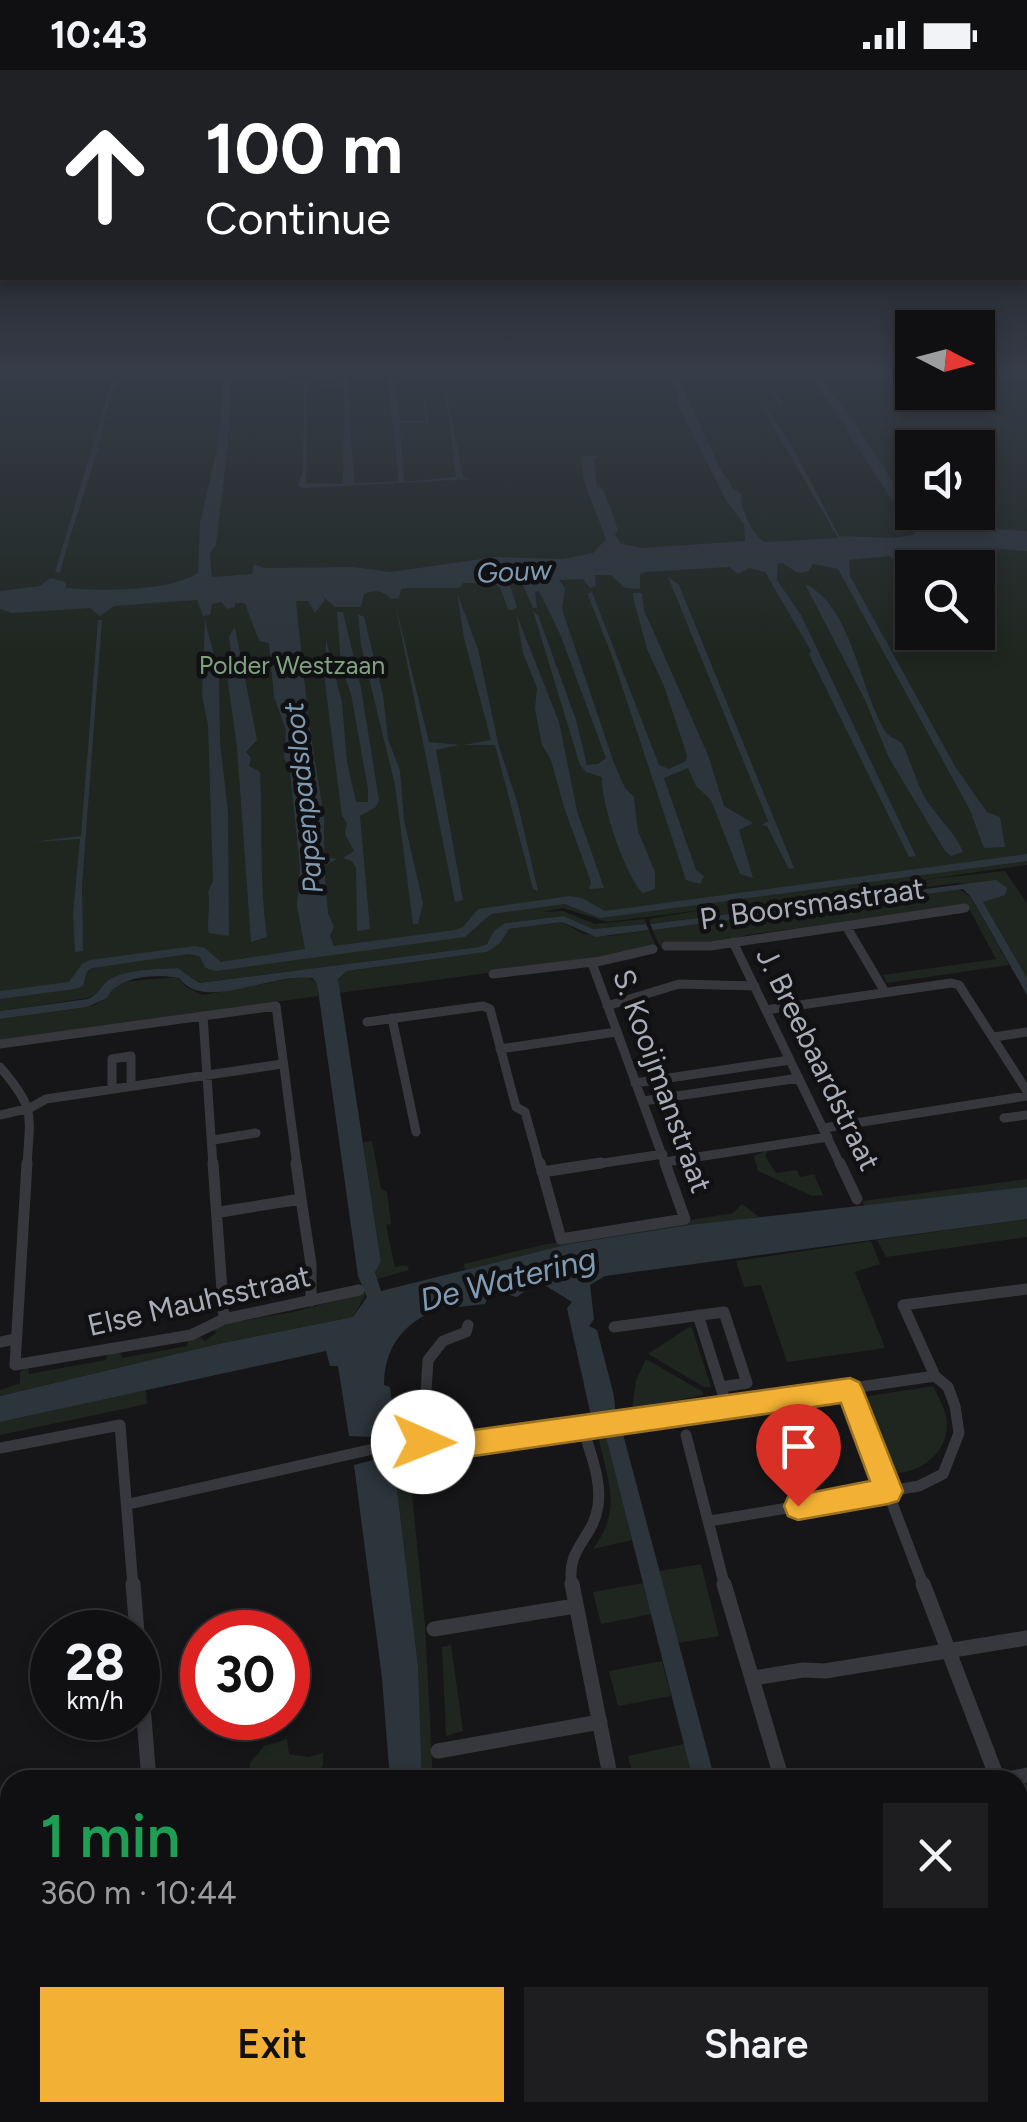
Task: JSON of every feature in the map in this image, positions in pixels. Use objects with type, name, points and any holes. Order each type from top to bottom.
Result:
[{"type":"street","name":"P. Boorsmastraat","points":[[666,946],[733,942],[965,908]]},
{"type":"street","points":[[846,926],[885,992]]},
{"type":"street","name":"J. Breebaardstraat","points":[[733,942],[857,1199]]},
{"type":"street","points":[[493,974],[592,963],[653,949]]},
{"type":"street","name":"S. Kooijmanstraat","points":[[542,1172],[561,1239],[686,1216],[592,963]]},
{"type":"street","points":[[607,1006],[641,991],[675,983],[709,980],[755,986]]},
{"type":"street","points":[[367,1022],[483,1006],[490,1009],[516,1107],[525,1112],[542,1172],[826,1133],[1027,1093],[959,985],[950,982],[766,1010]]},
{"type":"street","points":[[0,1044],[276,1006],[311,1264],[311,1302]]},
{"type":"street","points":[[203,1016],[220,1212],[224,1319]]},
{"type":"street","points":[[392,1018],[416,1132]]},
{"type":"street","points":[[500,1048],[616,1032]]},
{"type":"street","points":[[994,1036],[1027,1032]]},
{"type":"street","points":[[112,1088],[112,1059],[116,1056],[132,1056],[131,1086]]},
{"type":"street","points":[[635,1083],[790,1060]]},
{"type":"street","points":[[0,1115],[30,1108],[46,1099],[282,1064]]},
{"type":"street","points":[[0,1068],[30,1108],[16,1339],[0,1342]]},
{"type":"street","points":[[643,1101],[799,1078]]},
{"type":"street","points":[[1004,1118],[1027,1114]]},
{"type":"street","points":[[212,1140],[256,1133]]},
{"type":"street","points":[[220,1212],[302,1200]]},
{"type":"street","points":[[710,1522],[919,1486],[943,1474],[960,1432],[955,1406],[948,1387],[935,1376],[902,1305],[1027,1289]]},
{"type":"street","name":"Else Mauhsstraat","points":[[16,1339],[15,1365],[191,1335],[224,1319],[359,1290]]},
{"type":"street","points":[[614,1328],[724,1312],[747,1384],[721,1388]]},
{"type":"street","points":[[698,1315],[727,1407]]},
{"type":"street","points":[[423,1442],[428,1418],[426,1362],[436,1346],[466,1332],[468,1324]]},
{"type":"street","points":[[129,1504],[412,1440],[453,1446],[935,1376]]},
{"type":"street","points":[[850,1390],[996,1770]]},
{"type":"street","points":[[0,1448],[120,1425],[135,1610]]},
{"type":"street","points":[[583,1428],[599,1507],[570,1560],[575,1606],[609,1770]]},
{"type":"street","points":[[686,1435],[732,1615],[779,1770]]},
{"type":"street","points":[[434,1629],[575,1606]]},
{"type":"street","points":[[754,1678],[803,1670],[826,1671],[1027,1638]]},
{"type":"street","points":[[438,1751],[600,1722]]},
{"type":"street","points":[[146,1740],[148,1770]]},
{"type":"green space","name":"Polder Westzaan","points":[[0,470],[895,470],[895,530],[995,530],[995,470],[1027,470],[1027,865],[921,880],[1005,871],[1027,903],[1027,978],[983,902],[966,884],[957,883],[650,924],[649,919],[709,909],[607,922],[563,908],[543,912],[563,911],[595,924],[644,919],[647,924],[593,929],[564,916],[505,923],[487,944],[479,947],[199,983],[178,968],[136,971],[112,978],[95,994],[0,1011]]},
{"type":"green space","points":[[957,888],[971,897],[1009,965],[887,983],[883,975],[996,959],[967,905],[748,935],[712,944],[660,946],[652,930]]},
{"type":"green space","points":[[562,922],[584,934],[610,936],[649,930],[656,946],[613,956],[339,993],[338,979],[347,971],[487,952],[509,929]]},
{"type":"green space","points":[[305,976],[318,983],[318,996],[0,1040],[0,1019],[97,1004],[120,982],[177,977],[186,987],[203,995]]},
{"type":"green space","points":[[372,1141],[381,1189],[387,1192],[391,1224],[386,1225],[395,1267],[407,1265],[409,1270],[377,1279],[375,1272],[381,1262],[363,1142]]},
{"type":"green space","points":[[768,1150],[765,1156],[776,1173],[797,1170],[800,1177],[814,1174],[823,1195],[812,1196],[758,1171],[754,1156]]},
{"type":"green space","points":[[1027,1179],[1027,1187],[1007,1191],[864,1207],[863,1201]]},
{"type":"green space","points":[[742,1204],[759,1217],[569,1244],[465,1270],[464,1264],[542,1245],[733,1213]]},
{"type":"green space","points":[[1027,1219],[1027,1237],[886,1257],[877,1240]]},
{"type":"green space","points":[[871,1241],[880,1264],[855,1272],[885,1348],[787,1362],[761,1285],[744,1287],[736,1261]]},
{"type":"green space","points":[[367,1292],[353,1317],[218,1344],[0,1396],[0,1390],[20,1383],[20,1372],[28,1367],[29,1374],[106,1360],[107,1355],[120,1352],[122,1358],[187,1346],[188,1339],[199,1336],[205,1341],[216,1333],[213,1327],[218,1325],[293,1312]]},
{"type":"green space","points":[[689,1327],[711,1387],[704,1387],[648,1354]]},
{"type":"green space","points":[[646,1359],[703,1395],[632,1409],[636,1380]]},
{"type":"green space","points":[[933,1386],[947,1420],[942,1445],[921,1466],[891,1473],[865,1407],[869,1396]]},
{"type":"green space","points":[[146,1390],[147,1404],[0,1435],[0,1422]]},
{"type":"green space","points":[[605,1432],[632,1540],[593,1549],[608,1521],[610,1508],[609,1482],[598,1436]]},
{"type":"green space","points":[[393,1455],[408,1455],[425,1624],[432,1770],[422,1770],[418,1666]]},
{"type":"green space","points":[[701,1564],[719,1636],[678,1643],[659,1571]]},
{"type":"green space","points":[[643,1583],[651,1614],[601,1624],[593,1592]]},
{"type":"green space","points":[[451,1645],[463,1731],[446,1736],[442,1647]]},
{"type":"green space","points":[[662,1661],[671,1696],[618,1706],[609,1671]]},
{"type":"green space","points":[[284,1740],[287,1740],[289,1754],[308,1757],[323,1753],[321,1770],[250,1770],[250,1763],[264,1746]]},
{"type":"green space","points":[[684,1744],[690,1770],[632,1770],[628,1756]]},
{"type":"water","points":[[85,470],[92,470],[60,573],[55,572]]},
{"type":"water","points":[[212,470],[225,470],[216,545],[210,553],[212,577],[252,574],[254,564],[264,568],[353,567],[391,572],[495,557],[563,559],[593,553],[606,539],[583,470],[595,470],[597,486],[604,491],[621,544],[643,548],[745,541],[744,524],[711,470],[721,470],[732,488],[741,494],[749,522],[765,542],[838,538],[799,470],[804,470],[839,536],[892,538],[913,535],[916,530],[1027,531],[1027,551],[895,550],[895,562],[890,556],[849,560],[850,576],[956,768],[987,812],[1000,817],[1005,847],[984,848],[970,810],[838,569],[813,564],[809,571],[798,573],[782,563],[778,564],[777,580],[801,615],[916,856],[909,857],[809,654],[811,651],[765,572],[749,568],[738,574],[729,567],[645,572],[640,574],[640,589],[625,588],[611,575],[595,575],[596,586],[590,588],[583,579],[559,580],[565,588],[565,618],[614,763],[625,788],[634,797],[638,831],[655,872],[655,889],[643,893],[615,838],[602,777],[586,772],[580,765],[533,611],[538,615],[576,720],[587,765],[606,758],[560,634],[539,591],[535,592],[537,608],[533,608],[522,583],[509,582],[517,607],[512,610],[494,583],[401,589],[399,598],[391,599],[371,592],[364,594],[361,607],[335,607],[322,596],[325,600],[315,613],[308,601],[296,601],[324,817],[324,857],[337,859],[324,866],[334,946],[455,930],[463,927],[478,909],[570,896],[605,911],[1027,854],[1027,861],[600,918],[565,904],[491,914],[465,937],[216,971],[206,968],[199,956],[189,954],[92,968],[87,971],[83,986],[75,989],[0,999],[0,991],[69,982],[82,964],[90,960],[195,946],[205,948],[221,962],[305,949],[297,906],[300,867],[290,773],[284,757],[286,730],[274,697],[269,643],[259,641],[245,603],[235,603],[235,607],[228,609],[221,602],[212,604],[210,615],[203,616],[197,600],[114,606],[100,616],[90,608],[12,613],[0,609],[0,591],[40,586],[50,578],[66,582],[66,588],[115,590],[170,584],[198,573],[200,523]]},
{"type":"water","points":[[303,470],[306,470],[306,483],[343,484],[343,470],[353,470],[354,483],[399,482],[398,470],[403,470],[404,482],[456,477],[455,470],[462,470],[464,478],[472,479],[304,488],[298,486]]},
{"type":"water","points":[[872,470],[885,470],[895,485],[895,505]]},
{"type":"water","points":[[668,577],[679,585],[794,868],[789,869],[767,826],[762,825],[768,821]]},
{"type":"water","points":[[805,584],[821,594],[844,628],[885,731],[903,745],[923,794],[963,852],[951,856],[945,851],[889,758],[865,700]]},
{"type":"water","points":[[592,592],[659,765],[669,769],[686,761],[687,755],[647,649],[633,597],[633,593],[642,593],[644,610],[708,755],[724,806],[753,823],[739,830],[753,878],[740,874],[711,800],[696,786],[688,768],[664,778],[696,870],[704,876],[700,884],[686,880],[612,656],[587,593]]},
{"type":"water","points":[[457,593],[478,649],[498,743],[518,805],[538,891],[533,889],[495,745],[463,745],[491,740],[464,638]]},
{"type":"water","points":[[395,603],[429,742],[459,745],[436,750],[463,900],[455,902]]},
{"type":"water","points":[[337,612],[343,612],[361,688],[379,800],[376,807],[360,816],[370,929],[357,931],[356,868],[352,861],[343,858],[354,851],[342,816],[325,683],[326,640],[342,702],[347,762],[356,802],[368,802],[368,789],[351,694],[341,666]]},
{"type":"water","points":[[516,613],[559,722],[577,811],[604,888],[589,889],[591,882],[551,760],[542,745],[535,709],[537,688],[523,653]]},
{"type":"water","points":[[358,614],[364,617],[383,695],[388,739],[400,771],[404,820],[423,903],[418,924],[413,924],[395,785],[361,645]]},
{"type":"water","points":[[98,620],[102,620],[82,885],[83,951],[75,952],[73,914],[80,839],[32,842],[81,836]]},
{"type":"water","points":[[205,620],[219,675],[220,742],[228,812],[229,936],[208,930],[208,892],[213,881],[208,725],[202,695]]},
{"type":"water","points":[[235,627],[257,740],[246,752],[251,758],[249,766],[260,772],[267,937],[251,942],[237,747],[227,676],[233,669],[229,636]]},
{"type":"water","points":[[996,880],[1007,888],[1005,895],[983,902],[1027,978],[1027,995],[963,889],[653,930],[650,924]]},
{"type":"water","name":"De Watering","points":[[564,916],[593,929],[646,924],[649,930],[596,937],[562,922],[509,929],[500,943],[487,952],[347,971],[338,979],[381,1262],[375,1272],[381,1291],[569,1244],[690,1225],[1027,1187],[1027,1219],[605,1276],[590,1285],[594,1319],[589,1326],[597,1330],[614,1396],[617,1430],[622,1430],[712,1770],[690,1770],[605,1433],[605,1418],[591,1416],[567,1308],[572,1302],[538,1281],[517,1297],[491,1290],[485,1304],[458,1307],[457,1303],[427,1314],[404,1330],[385,1368],[384,1385],[390,1387],[395,1427],[369,1437],[349,1436],[338,1366],[330,1366],[326,1351],[0,1422],[0,1396],[218,1344],[353,1317],[367,1297],[358,1276],[317,983],[312,978],[205,992],[190,988],[179,978],[149,977],[119,985],[107,998],[87,1007],[0,1019],[0,1011],[88,999],[108,980],[136,971],[178,968],[199,983],[479,947],[487,944],[494,931],[505,923]]},
{"type":"water","points":[[393,1455],[418,1666],[422,1770],[389,1770],[382,1678],[354,1465]]},
{"type":"route","points":[[423,1442],[453,1446],[850,1390],[888,1491],[798,1506]]},
{"type":"water label","name":"Gouw","points":[[514,571]]},
{"type":"water label","name":"Papenpadsloot","points":[[303,798]]}]
